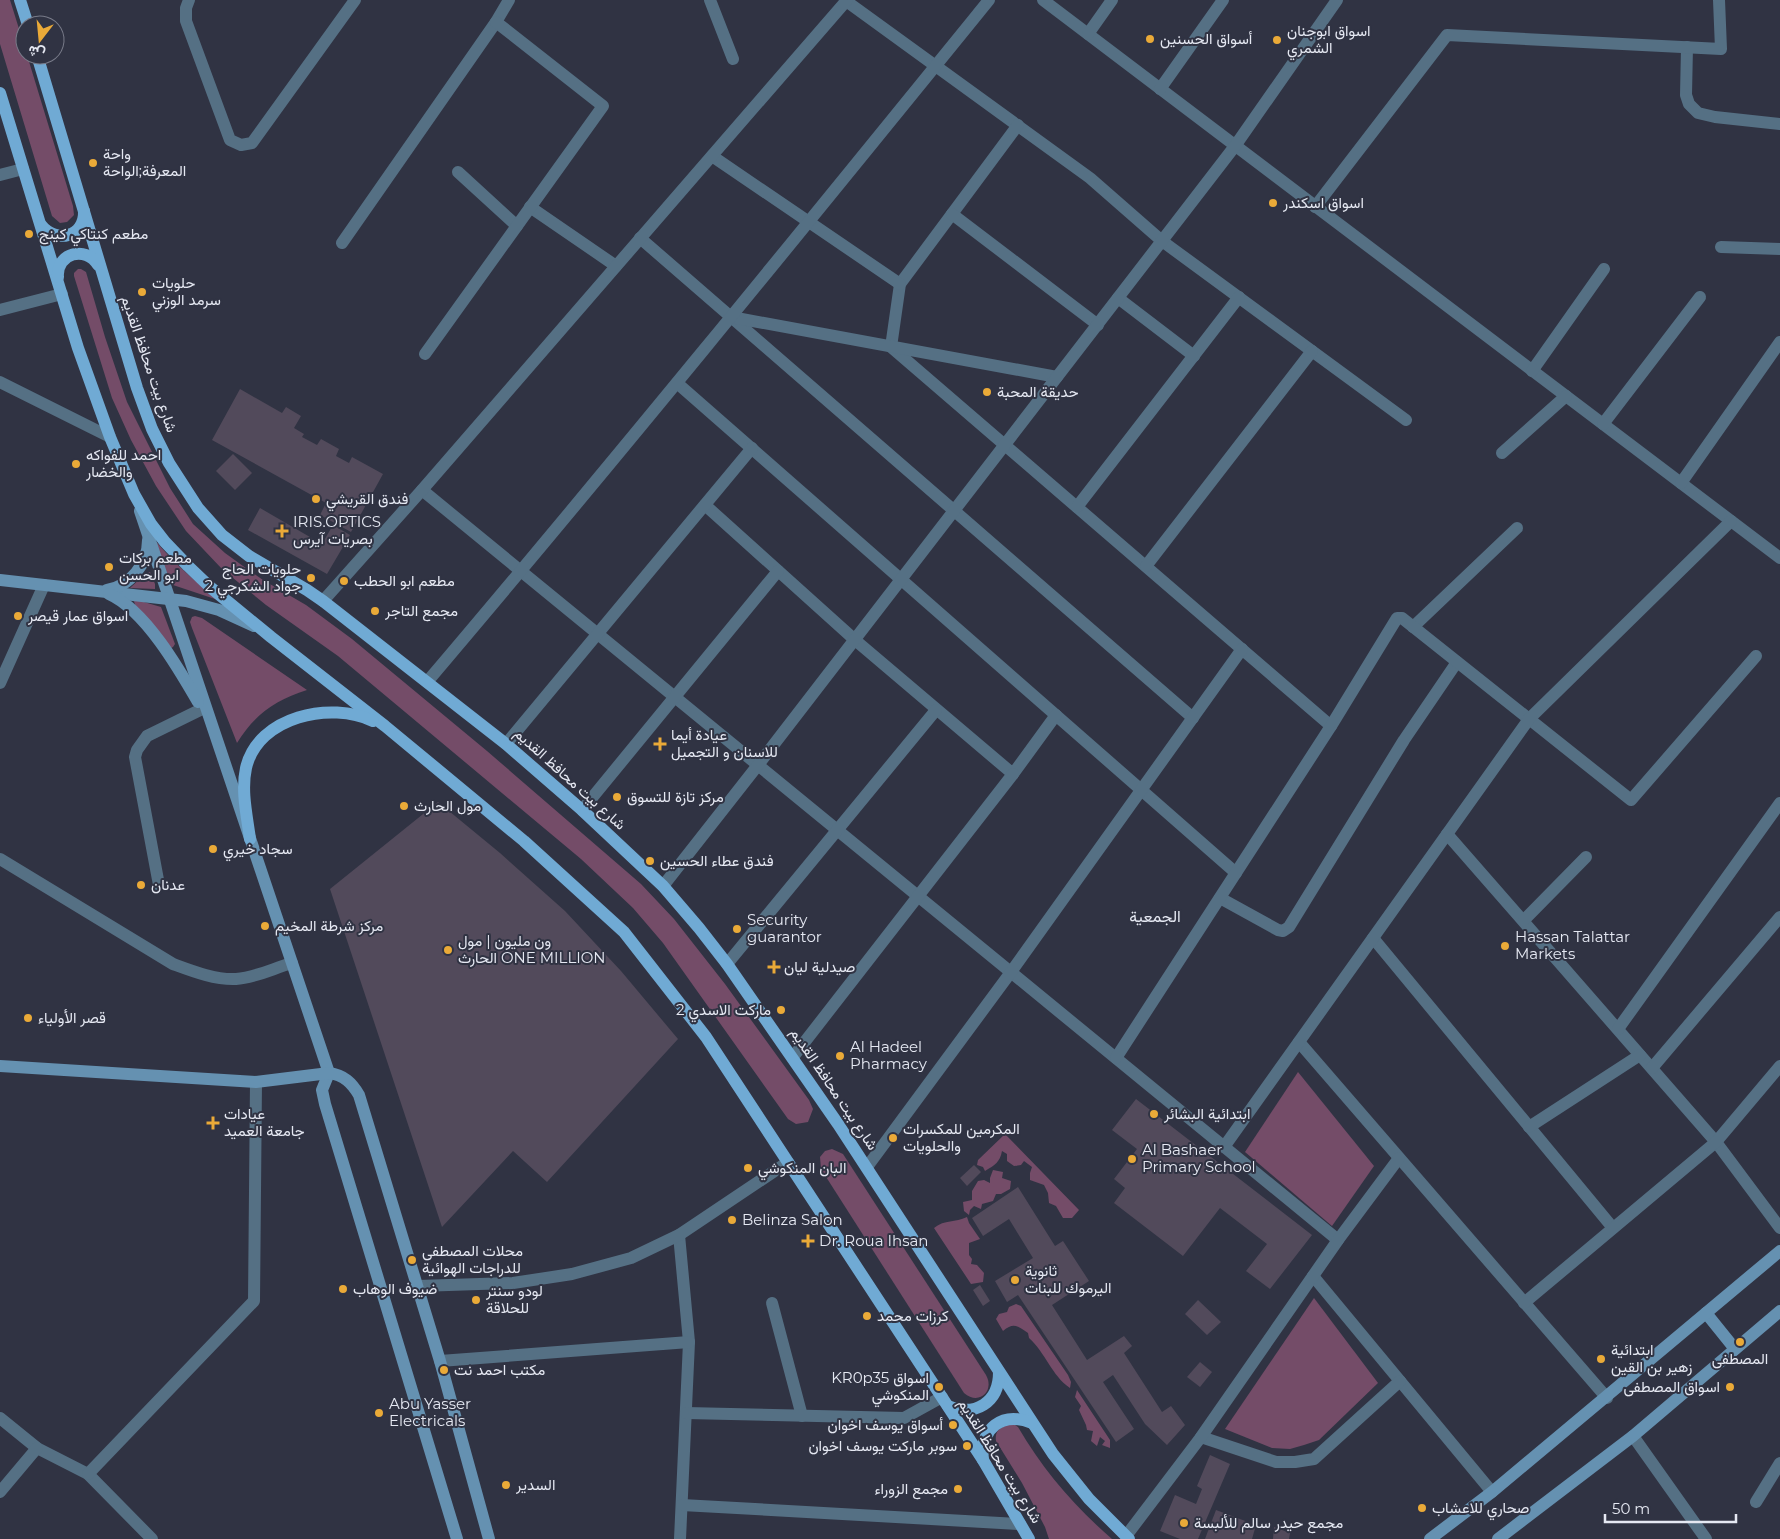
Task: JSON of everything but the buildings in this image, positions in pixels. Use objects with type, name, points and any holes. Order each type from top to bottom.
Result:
[{"type":"main road","points":[[22,1],[26,15]]},
{"type":"main road","name":"شارع بيت محافظ القديم","points":[[40,65],[136,388],[152,429],[169,464],[184,488],[211,524],[234,545],[323,602],[506,744],[582,810],[663,886],[727,964],[793,1057],[1053,1454],[1089,1499],[1127,1538]]},
{"type":"main road","name":"شارع بيت محافظ القديم","points":[[0,93],[78,348],[110,437],[134,494],[151,524],[182,560],[210,587],[385,726],[524,841],[624,932],[706,1037],[983,1460],[1029,1539]]},
{"type":"main road","points":[[41,225],[50,234],[69,235],[75,232],[83,222],[84,210]]},
{"type":"main road","points":[[58,279],[59,267],[62,262],[70,255],[76,253],[88,255],[100,267]]},
{"type":"main road","points":[[134,494],[329,1074],[322,1090],[325,1104],[458,1539]]},
{"type":"main road","points":[[99,590],[120,586],[137,573],[146,554],[147,533]]},
{"type":"main road","points":[[0,580],[99,590],[201,604],[247,623],[271,637]]},
{"type":"main road","points":[[99,590],[123,602],[147,626],[177,666],[214,730]]},
{"type":"main road","points":[[250,840],[244,782],[246,766],[252,752],[272,730],[298,717],[314,714],[358,716],[385,726]]},
{"type":"main road","points":[[0,1066],[256,1082],[337,1074],[353,1085],[359,1095],[418,1286],[490,1539]]},
{"type":"main road","points":[[1430,1539],[1492,1492],[1607,1398],[1780,1251]]},
{"type":"main road","points":[[1498,1539],[1633,1436],[1780,1311]]},
{"type":"main road","points":[[1706,1313],[1735,1349]]},
{"type":"main road","points":[[945,1402],[966,1410],[984,1405],[996,1391],[999,1382],[998,1372]]},
{"type":"main road","points":[[983,1460],[982,1450],[984,1441],[988,1432],[995,1425],[1013,1418],[1023,1419],[1032,1423]]},
{"type":"street","points":[[189,0],[186,8],[186,21],[230,140],[241,145],[252,143],[355,0]]},
{"type":"street","points":[[342,244],[496,22],[508,0]]},
{"type":"street","points":[[710,0],[733,59]]},
{"type":"street","points":[[323,602],[846,0],[1090,178],[1162,241],[1406,420]]},
{"type":"street","points":[[427,682],[677,383],[988,0]]},
{"type":"street","points":[[1043,0],[1780,558]]},
{"type":"street","points":[[1088,34],[1112,0]]},
{"type":"street","points":[[1160,89],[1223,0]]},
{"type":"street","points":[[663,886],[1235,146],[1337,0]]},
{"type":"street","points":[[1316,207],[1447,35],[1721,49],[1720,0]]},
{"type":"street","points":[[425,354],[603,106],[496,22]]},
{"type":"street","points":[[1687,47],[1686,95],[1689,104],[1698,113],[1715,117],[1780,124]]},
{"type":"street","points":[[892,347],[900,284],[1018,125]]},
{"type":"street","points":[[712,156],[900,284]]},
{"type":"street","points":[[0,176],[23,169]]},
{"type":"street","points":[[458,172],[516,226]]},
{"type":"street","points":[[530,207],[616,266]]},
{"type":"street","points":[[952,214],[1098,325]]},
{"type":"street","points":[[640,238],[1193,718]]},
{"type":"street","points":[[1721,247],[1780,249]]},
{"type":"street","points":[[1532,370],[1604,269]]},
{"type":"street","points":[[0,310],[62,294]]},
{"type":"street","points":[[1077,507],[1239,297]]},
{"type":"street","points":[[1603,424],[1700,297]]},
{"type":"street","points":[[1118,298],[1194,356]]},
{"type":"street","points":[[731,317],[1057,377]]},
{"type":"street","points":[[1680,483],[1780,342]]},
{"type":"street","points":[[892,347],[1331,726]]},
{"type":"street","points":[[1146,566],[1312,351]]},
{"type":"street","points":[[0,382],[110,437]]},
{"type":"street","points":[[677,383],[1236,873]]},
{"type":"street","points":[[1502,453],[1566,396]]},
{"type":"street","points":[[506,744],[752,448]]},
{"type":"street","points":[[422,490],[1338,1240]]},
{"type":"street","points":[[705,505],[855,640],[1013,774]]},
{"type":"street","points":[[1224,1147],[1529,719],[1731,521]]},
{"type":"street","points":[[1413,627],[1517,528]]},
{"type":"street","points":[[582,810],[778,571]]},
{"type":"street","points":[[0,683],[44,585]]},
{"type":"street","points":[[1116,1058],[1331,726],[1397,618],[1402,618],[1630,800],[1756,656]]},
{"type":"street","points":[[867,1168],[1011,972],[1242,649]]},
{"type":"street","points":[[1220,898],[1278,930],[1284,931],[1289,927],[1404,740],[1457,662]]},
{"type":"street","points":[[158,885],[136,757],[137,750],[147,736],[202,709]]},
{"type":"street","points":[[727,964],[936,710]]},
{"type":"street","points":[[793,1057],[919,897],[1056,715]]},
{"type":"street","points":[[1618,1029],[1780,803]]},
{"type":"street","points":[[1447,834],[1716,1142],[1780,1228]]},
{"type":"street","points":[[1524,920],[1586,856]]},
{"type":"street","points":[[0,860],[173,964],[188,970],[220,978],[236,979],[292,963]]},
{"type":"street","points":[[1652,1068],[1780,916]]},
{"type":"street","points":[[1373,938],[1613,1228]]},
{"type":"street","points":[[1299,1042],[1607,1398]]},
{"type":"street","points":[[1529,1127],[1640,1055]]},
{"type":"street","points":[[1524,1303],[1716,1142],[1780,1066]]},
{"type":"street","points":[[88,1474],[254,1301],[256,1082]]},
{"type":"street","points":[[1127,1538],[1201,1437],[1338,1240],[1399,1158]]},
{"type":"street","points":[[418,1286],[513,1283],[572,1274],[631,1258],[678,1235],[788,1162]]},
{"type":"street","points":[[678,1235],[690,1342],[680,1539]]},
{"type":"street","points":[[1313,1276],[1492,1492]]},
{"type":"street","points":[[772,1303],[802,1416]]},
{"type":"street","points":[[440,1361],[690,1342]]},
{"type":"street","points":[[1201,1437],[1276,1462],[1296,1462],[1314,1459],[1400,1381]]},
{"type":"street","points":[[686,1413],[904,1418],[945,1402]]},
{"type":"street","points":[[0,1418],[36,1448],[88,1474],[152,1539]]},
{"type":"street","points":[[1633,1436],[1706,1539]]},
{"type":"street","points":[[0,1492],[36,1448]]},
{"type":"street","points":[[1756,1502],[1780,1463]]},
{"type":"street","points":[[682,1505],[1020,1524]]},
{"type":"shaded area","points":[[0,0],[10,0],[15,16],[15,65],[30,65],[73,206],[74,215],[67,222],[60,223],[52,216],[0,44]]},
{"type":"shaded area","points":[[78,269],[86,272],[127,402],[170,488],[193,524],[225,553],[263,580],[306,605],[352,639],[487,751],[641,884],[674,919],[725,984],[809,1100],[813,1109],[808,1122],[796,1124],[788,1119],[663,943],[633,908],[581,859],[338,656],[266,605],[222,569],[186,531],[156,486],[131,440],[112,398],[74,276]]},
{"type":"shaded area","points":[[154,539],[169,557],[221,601],[173,585]]},
{"type":"shaded area","points":[[150,572],[155,589],[130,588],[145,574]]},
{"type":"shaded area","points":[[137,600],[161,607],[175,644],[173,647],[171,648],[135,605],[134,601]]},
{"type":"shaded area","points":[[192,617],[202,618],[307,690],[285,699],[266,710],[251,724],[237,743],[190,622]]},
{"type":"shaded area","points":[[1298,1072],[1374,1166],[1332,1226],[1245,1152]]},
{"type":"shaded area","points":[[1005,1134],[1079,1210],[1072,1218],[1063,1218],[1056,1206],[1049,1203],[1048,1193],[1044,1185],[1030,1180],[1032,1167],[1024,1161],[1021,1165],[1014,1166],[1007,1161],[1007,1154],[1002,1151],[996,1163],[985,1171],[983,1167],[977,1165],[978,1160]]},
{"type":"shaded area","points":[[832,1149],[843,1154],[986,1375],[988,1386],[984,1395],[975,1398],[964,1393],[821,1169],[820,1157],[825,1151]]},
{"type":"shaded area","points":[[993,1170],[1003,1172],[1002,1178],[1011,1181],[1010,1189],[1001,1194],[996,1194],[993,1201],[982,1204],[981,1209],[974,1206],[970,1210],[969,1215],[964,1211],[963,1202],[972,1200],[972,1191],[978,1181],[984,1180],[990,1183]]},
{"type":"shaded area","points":[[967,1217],[980,1239],[969,1243],[971,1264],[977,1265],[984,1273],[983,1282],[971,1284],[934,1228],[942,1223]]},
{"type":"shaded area","points":[[1314,1298],[1378,1383],[1319,1440],[1304,1445],[1290,1449],[1272,1448],[1225,1429]]},
{"type":"shaded area","points":[[1016,1304],[1021,1306],[1068,1375],[1071,1382],[1070,1388],[1058,1377],[1040,1350],[1029,1338],[1028,1333],[1016,1326],[1003,1331],[996,1319],[999,1314],[1007,1312],[1009,1307]]},
{"type":"shaded area","points":[[1077,1390],[1110,1440],[1110,1448],[1102,1445],[1105,1441],[1100,1437],[1097,1446],[1091,1441],[1093,1431],[1087,1430],[1079,1410],[1081,1406],[1075,1397]]},
{"type":"shaded area","points":[[1012,1423],[1018,1427],[1060,1487],[1112,1539],[1049,1539],[1045,1527],[1022,1483],[996,1441],[998,1431]]},
{"type":"place","name":"أسواق الحسنين","points":[[1150,39]]},
{"type":"place","name":"اسواق ابوجنان الشمري","points":[[1277,40]]},
{"type":"place","name":"واحة المعرفة;الواحة","points":[[93,163]]},
{"type":"place","name":"اسواق اسكندر","points":[[1273,203]]},
{"type":"place","name":"مطعم كنتاكي كينج","points":[[29,234]]},
{"type":"place","name":"حلويات سرمد الوزني","points":[[142,292]]},
{"type":"place","name":"حديقة المحبة","points":[[987,392]]},
{"type":"place","name":"احمد للفواكه والخضار","points":[[76,464]]},
{"type":"place","name":"فندق القريشي","points":[[316,499]]},
{"type":"place","name":"IRIS.OPTICS بصريات آيرس","points":[[282,531]]},
{"type":"place","name":"مطعم بركات ابو الحسن","points":[[109,567]]},
{"type":"place","name":"حلويات الحاج جواد الشكرجي 2","points":[[311,578]]},
{"type":"place","name":"مطعم ابو الحطب","points":[[344,581]]},
{"type":"place","name":"مجمع التاجر","points":[[375,611]]},
{"type":"place","name":"اسواق عمار قيصر","points":[[18,616]]},
{"type":"place","name":"عيادة أيما للاسنان و التجميل","points":[[660,744]]},
{"type":"place","name":"مركز تازة للتسوق","points":[[617,797]]},
{"type":"place","name":"مول الحارث","points":[[404,806]]},
{"type":"place","name":"سجاد خيري","points":[[213,849]]},
{"type":"place","name":"فندق عطاء الحسين","points":[[650,861]]},
{"type":"place","name":"عدنان","points":[[141,885]]},
{"type":"place","name":"مركز شرطة المخيم","points":[[265,926]]},
{"type":"place","name":"Security guarantor","points":[[737,929]]},
{"type":"place","name":"Hassan Talattar Markets","points":[[1505,946]]},
{"type":"place","name":"ون مليون | مول الحارث ONE MILLION","points":[[448,950]]},
{"type":"place","name":"صيدلية ليان","points":[[774,967]]},
{"type":"place","name":"ماركت الاسدي 2","points":[[781,1010]]},
{"type":"place","name":"قصر الأولياء","points":[[28,1018]]},
{"type":"place","name":"Al Hadeel Pharmacy","points":[[840,1056]]},
{"type":"place","name":"ابتدائية البشائر","points":[[1154,1114]]},
{"type":"place","name":"عيادات جامعة العميد","points":[[213,1123]]},
{"type":"place","name":"المكرمين للمكسرات والحلويات","points":[[893,1138]]},
{"type":"place","name":"Al Bashaer Primary School","points":[[1132,1159]]},
{"type":"place","name":"البان المنكوشي","points":[[748,1168]]},
{"type":"place","name":"Belinza Salon","points":[[732,1220]]},
{"type":"place","name":"Dr. Roua Ihsan","points":[[808,1241]]},
{"type":"place","name":"محلات المصطفى للدراجات الهوائية","points":[[412,1260]]},
{"type":"place","name":"ثانوية اليرموك للبنات","points":[[1015,1280]]},
{"type":"place","name":"ضيوف الوهاب","points":[[343,1289]]},
{"type":"place","name":"لودو سنتر للحلاقة","points":[[476,1300]]},
{"type":"place","name":"كرزات محمد","points":[[867,1316]]},
{"type":"place","name":"المصطفى","points":[[1740,1342]]},
{"type":"place","name":"ابتدائية زهير بن القين","points":[[1601,1359]]},
{"type":"place","name":"مكتب احمد نت","points":[[444,1370]]},
{"type":"place","name":"KR0p35 اسواق المنكوشي","points":[[939,1387]]},
{"type":"place","name":"اسواق المصطفى","points":[[1730,1387]]},
{"type":"place","name":"Abu Yasser Electricals","points":[[379,1413]]},
{"type":"place","name":"أسواق يوسف اخوان","points":[[953,1425]]},
{"type":"place","name":"سوبر ماركت يوسف اخوان","points":[[967,1446]]},
{"type":"place","name":"السدير","points":[[506,1485]]},
{"type":"place","name":"مجمع الزوراء","points":[[958,1489]]},
{"type":"place","name":"صحاري للاعشاب","points":[[1422,1508]]},
{"type":"place","name":"مجمع حيدر سالم للألبسة","points":[[1184,1523]]},
{"type":"district","name":"الجمعية","points":[[1155,916]]}]
